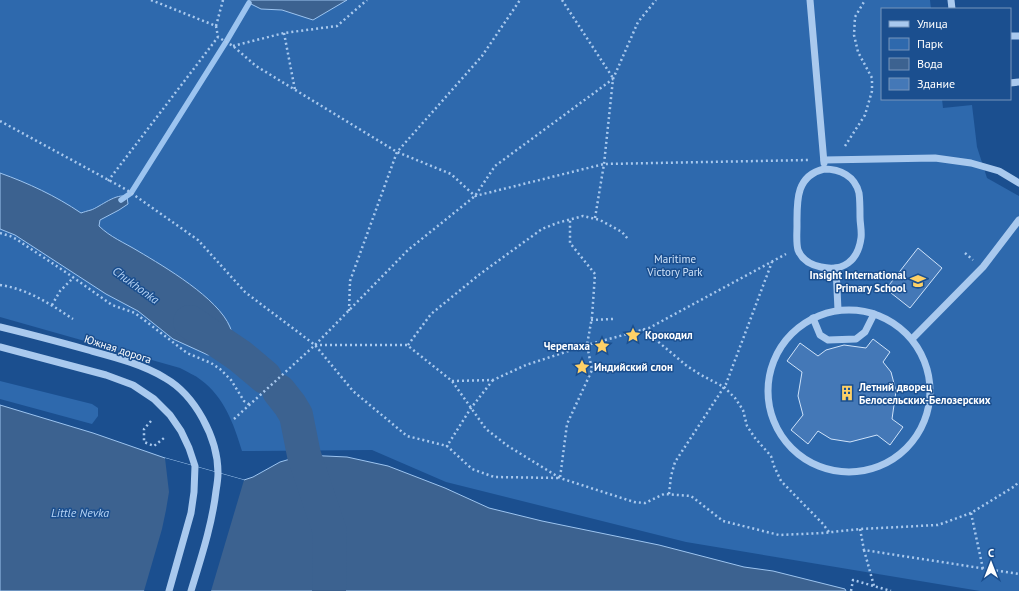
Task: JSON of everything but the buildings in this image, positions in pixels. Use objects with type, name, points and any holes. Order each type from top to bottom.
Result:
[{"type":"street","points":[[810,0],[824,169]]},
{"type":"street","points":[[824,160],[935,158],[971,163],[999,171],[1019,183]]},
{"type":"street","points":[[824,169],[835,169],[844,172],[851,178],[859,192],[861,238],[857,254],[845,266],[836,268],[815,266],[800,256],[797,247],[797,201],[800,190],[803,182],[817,171],[824,169]]},
{"type":"street","points":[[912,339],[983,267],[1019,220]]},
{"type":"street","points":[[836,268],[838,310]]},
{"type":"street","points":[[838,310],[866,311],[891,321],[912,339],[926,362],[931,389],[927,416],[914,440],[894,459],[869,470],[842,472],[816,466],[794,452],[778,431],[769,406],[768,380],[776,354],[792,333],[813,318],[838,310]]},
{"type":"street","points":[[813,318],[820,335],[828,340],[856,339],[865,332],[874,314]]},
{"type":"street","name":"Южная дорога","points":[[0,327],[141,366],[166,378],[187,396],[200,413],[210,433],[216,455],[218,473],[212,519],[191,591]]},
{"type":"street","points":[[0,347],[106,375],[133,386],[154,399],[170,415],[181,431],[189,448],[194,466],[194,492],[191,513],[170,591]]},
{"type":"path","points":[[151,0],[216,26]]},
{"type":"path","points":[[223,0],[216,26],[218,37],[233,46],[256,66],[397,152],[451,174],[475,196]]},
{"type":"path","points":[[233,46],[284,33],[337,26],[367,0]]},
{"type":"path","points":[[349,311],[350,281],[397,152],[482,56],[520,0]]},
{"type":"path","points":[[562,0],[613,79]]},
{"type":"path","points":[[594,218],[604,164],[613,79],[638,22],[656,0]]},
{"type":"path","points":[[832,159],[848,143],[862,121],[872,91],[872,78],[858,52],[854,35],[855,17],[865,0]]},
{"type":"path","points":[[284,33],[295,90]]},
{"type":"path","points":[[108,181],[218,37]]},
{"type":"path","points":[[234,419],[315,345],[408,250],[475,196],[495,166],[613,79]]},
{"type":"path","points":[[0,121],[127,190],[198,240],[245,292],[315,345],[353,391],[407,436],[448,446],[472,469],[494,478],[560,478]]},
{"type":"path","points":[[475,196],[604,164],[824,160]]},
{"type":"path","points":[[408,345],[431,314],[480,274],[542,229],[583,216],[594,218],[622,232],[628,239]]},
{"type":"path","points":[[560,478],[567,424],[592,370],[587,345],[595,274],[570,243],[570,219]]},
{"type":"path","points":[[0,233],[16,239],[112,305],[135,313],[186,353],[220,369],[231,380],[244,400],[250,405]]},
{"type":"path","points":[[452,381],[493,380],[526,364],[649,328],[797,247]]},
{"type":"path","points":[[669,494],[671,476],[675,462],[724,387],[772,261]]},
{"type":"path","points":[[52,305],[60,291],[73,278]]},
{"type":"path","points":[[0,285],[26,292],[52,305],[73,319]]},
{"type":"path","points":[[591,320],[613,319]]},
{"type":"path","points":[[643,329],[687,366],[701,376],[724,387],[735,398],[743,410],[747,426],[755,438],[771,456],[781,481],[823,524],[829,533]]},
{"type":"path","points":[[315,345],[408,345],[452,381],[486,429],[508,446],[560,478],[634,502],[645,503],[664,494],[691,496],[723,521],[779,535],[938,525],[971,513],[1015,486],[1019,481]]},
{"type":"path","points":[[448,446],[471,408],[493,380]]},
{"type":"path","points":[[151,421],[144,429],[144,442],[154,446],[164,438]]},
{"type":"path","points":[[971,513],[983,569]]},
{"type":"path","points":[[860,529],[874,586]]},
{"type":"path","points":[[864,550],[1019,574]]},
{"type":"path","points":[[851,591],[853,580],[891,591]]},
{"type":"green space","name":"Maritime Victory Park","points":[[0,0],[930,0],[931,8],[881,8],[881,100],[942,100],[943,108],[972,105],[977,147],[987,178],[1019,196],[1019,591],[980,591],[686,542],[446,482],[372,450],[242,451],[232,421],[222,403],[209,387],[194,375],[180,368],[0,317]]},
{"type":"green space","points":[[0,381],[92,404],[98,408],[98,416],[92,424],[0,399]]},
{"type":"water","points":[[249,0],[347,0],[313,20],[282,10],[261,9],[249,3]]},
{"type":"water","points":[[0,173],[42,190],[81,213],[91,210],[118,196],[127,197],[128,204],[100,220],[99,226],[113,237],[176,274],[203,294],[224,316],[231,329],[233,342],[229,349],[208,355],[173,339],[138,311],[106,294],[15,235],[0,229]]},
{"type":"water","name":"Little Nevka","points":[[0,405],[93,433],[165,458],[244,480],[253,477],[280,462],[304,455],[347,457],[388,466],[445,488],[489,508],[542,521],[659,545],[744,567],[773,571],[845,589],[846,591],[0,591]]},
{"type":"pier","points":[[165,458],[244,480],[211,591],[144,591],[162,529],[169,492]]},
{"type":"waterway","points":[[121,200],[131,193],[249,3]]},
{"type":"waterway","name":"Chukhonka","points":[[190,322],[240,356],[265,377]]},
{"type":"waterway","points":[[279,391],[296,415],[304,455],[330,532],[329,591]]},
{"type":"place","name":"Insight International Primary School","points":[[918,281]]},
{"type":"place","name":"Крокодил","points":[[633,335]]},
{"type":"place","name":"Черепаха","points":[[602,346]]},
{"type":"place","name":"Индийский слон","points":[[582,367]]},
{"type":"place","name":"Летний дворец Белосельских-Белозерских","points":[[847,393]]}]
